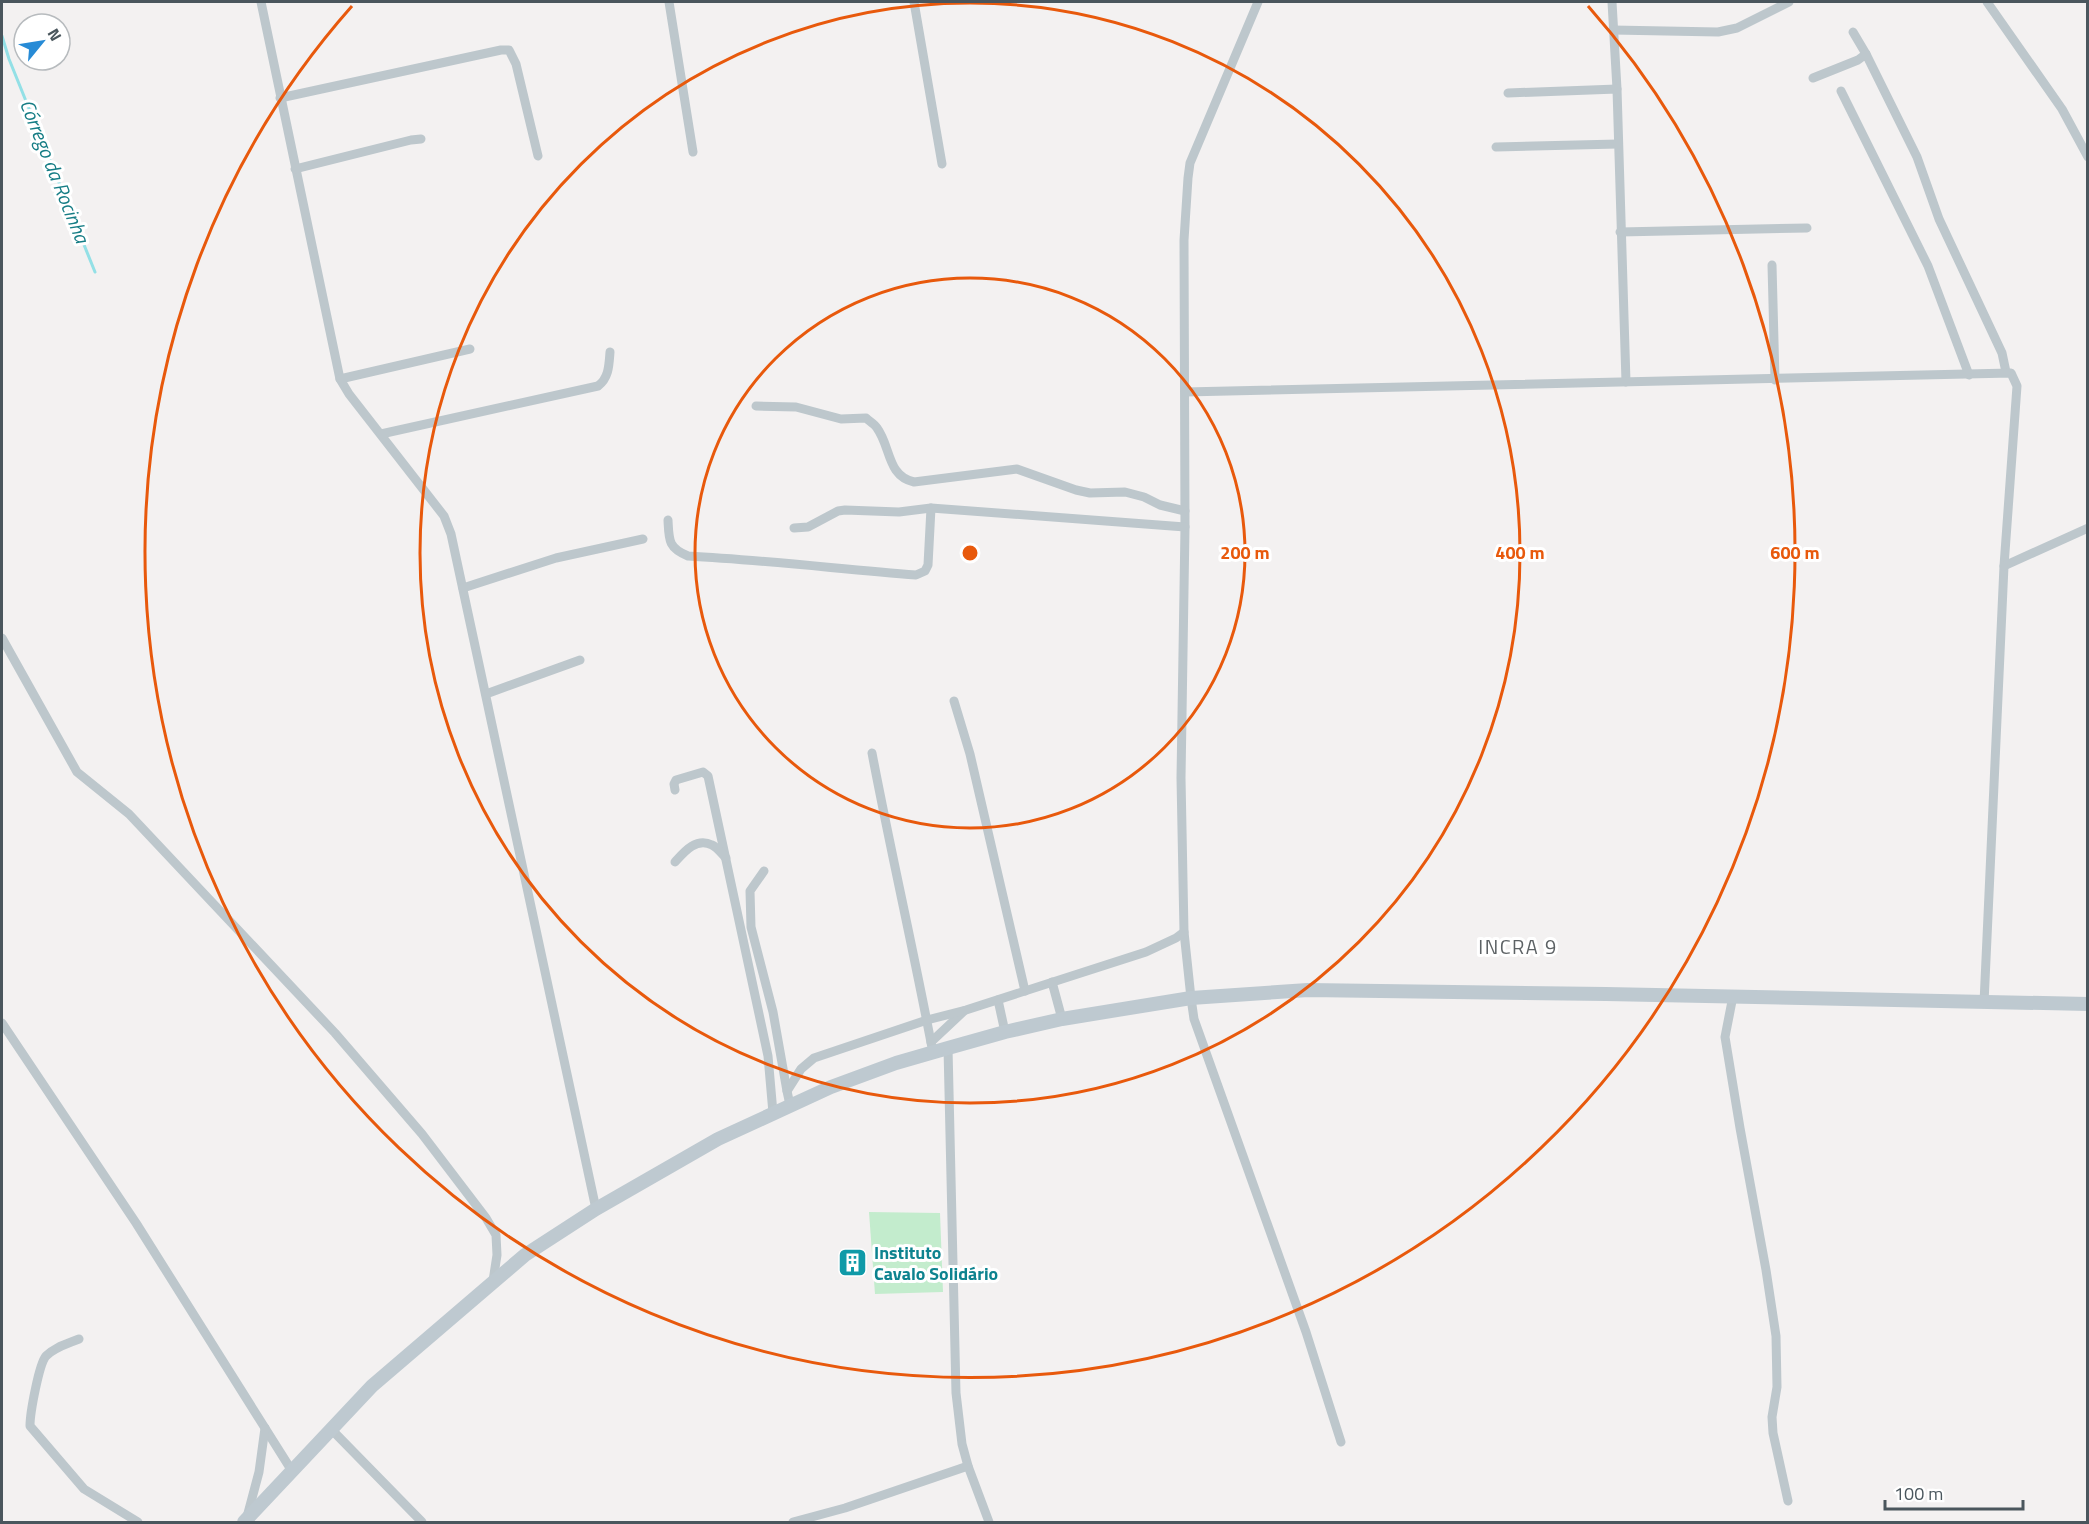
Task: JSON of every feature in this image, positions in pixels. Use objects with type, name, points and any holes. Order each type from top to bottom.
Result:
[{"type":"main road","points":[[245,1521],[372,1386],[525,1255],[596,1209],[718,1139],[773,1113],[789,1098],[831,1087],[932,1047],[948,1048],[1062,1019],[1191,998],[1308,990],[2088,1004]]},
{"type":"street","points":[[261,2],[340,378],[448,522],[596,1209]]},
{"type":"street","points":[[669,2],[693,152]]},
{"type":"street","points":[[914,2],[942,164]]},
{"type":"street","points":[[1258,2],[1191,163],[1188,178],[1184,240],[1185,527],[1182,770],[1184,932],[1194,1019],[1306,1332],[1341,1442]]},
{"type":"street","points":[[1612,2],[1626,382]]},
{"type":"street","points":[[1613,30],[1718,32],[1737,28],[1790,2]]},
{"type":"street","points":[[1986,2],[2062,109],[2088,157]]},
{"type":"street","points":[[1853,32],[1917,157],[1939,219],[2002,353],[2006,372]]},
{"type":"street","points":[[280,98],[509,50],[516,64],[538,156]]},
{"type":"street","points":[[1813,78],[1866,54]]},
{"type":"street","points":[[1508,93],[1617,89]]},
{"type":"street","points":[[1841,92],[1928,266],[1969,375]]},
{"type":"street","points":[[296,169],[421,139]]},
{"type":"street","points":[[1496,147],[1618,144]]},
{"type":"street","points":[[1620,232],[1807,228]]},
{"type":"street","points":[[1772,265],[1775,380]]},
{"type":"street","points":[[340,378],[470,349]]},
{"type":"street","points":[[381,434],[598,386],[605,381],[610,352]]},
{"type":"street","points":[[1185,392],[1775,380],[2006,372],[2013,376],[2017,386],[2004,566],[1984,1003]]},
{"type":"street","points":[[756,406],[796,407],[841,419],[866,418],[877,427],[899,476],[905,480],[914,482],[1017,469],[1076,490],[1090,493],[1125,492],[1144,497],[1160,505],[1185,511]]},
{"type":"street","points":[[794,528],[808,527],[838,511],[899,512],[931,508],[1185,527]]},
{"type":"street","points":[[668,520],[669,541],[677,552],[688,556],[759,560],[810,567],[916,575],[925,571],[928,565],[931,508]]},
{"type":"street","points":[[2004,566],[2088,528]]},
{"type":"street","points":[[463,588],[556,558],[643,539]]},
{"type":"street","points":[[2,638],[77,772],[129,814],[335,1033],[422,1134],[486,1218],[496,1235],[497,1255],[493,1281]]},
{"type":"street","points":[[486,694],[580,660]]},
{"type":"street","points":[[954,701],[970,754],[1025,991]]},
{"type":"street","points":[[872,753],[932,1047]]},
{"type":"street","points":[[675,790],[676,780],[703,772],[708,776],[768,1056],[773,1113]]},
{"type":"street","points":[[675,862],[686,850],[698,843],[712,845],[726,858]]},
{"type":"street","points":[[764,871],[750,891],[751,927],[773,1012],[789,1098]]},
{"type":"street","points":[[789,1098],[801,1069],[814,1058],[1146,951],[1184,932]]},
{"type":"street","points":[[1052,982],[1062,1019]]},
{"type":"street","points":[[1733,996],[1725,1037],[1776,1336],[1777,1387],[1772,1417],[1773,1433],[1788,1502]]},
{"type":"street","points":[[998,1000],[1005,1032]]},
{"type":"street","points":[[932,1047],[966,1010]]},
{"type":"street","points":[[2,1023],[136,1223],[292,1471]]},
{"type":"street","points":[[948,1048],[956,1393],[962,1444],[989,1522]]},
{"type":"street","points":[[79,1339],[55,1348],[43,1359],[30,1414],[30,1425],[84,1489],[138,1522]]},
{"type":"street","points":[[245,1521],[259,1472],[265,1428]]},
{"type":"street","points":[[332,1429],[422,1522]]},
{"type":"street","points":[[793,1522],[845,1508],[968,1466]]},
{"type":"green space","points":[[869,1212],[940,1213],[943,1292],[875,1294]]},
{"type":"waterway","name":"Córrego da Rocinha","points":[[2,36],[9,59],[95,272]]},
{"type":"place","name":"Instituto Cavalo Solidário","points":[[853,1262]]},
{"type":"district","name":"INCRA 9","points":[[1518,946]]}]
